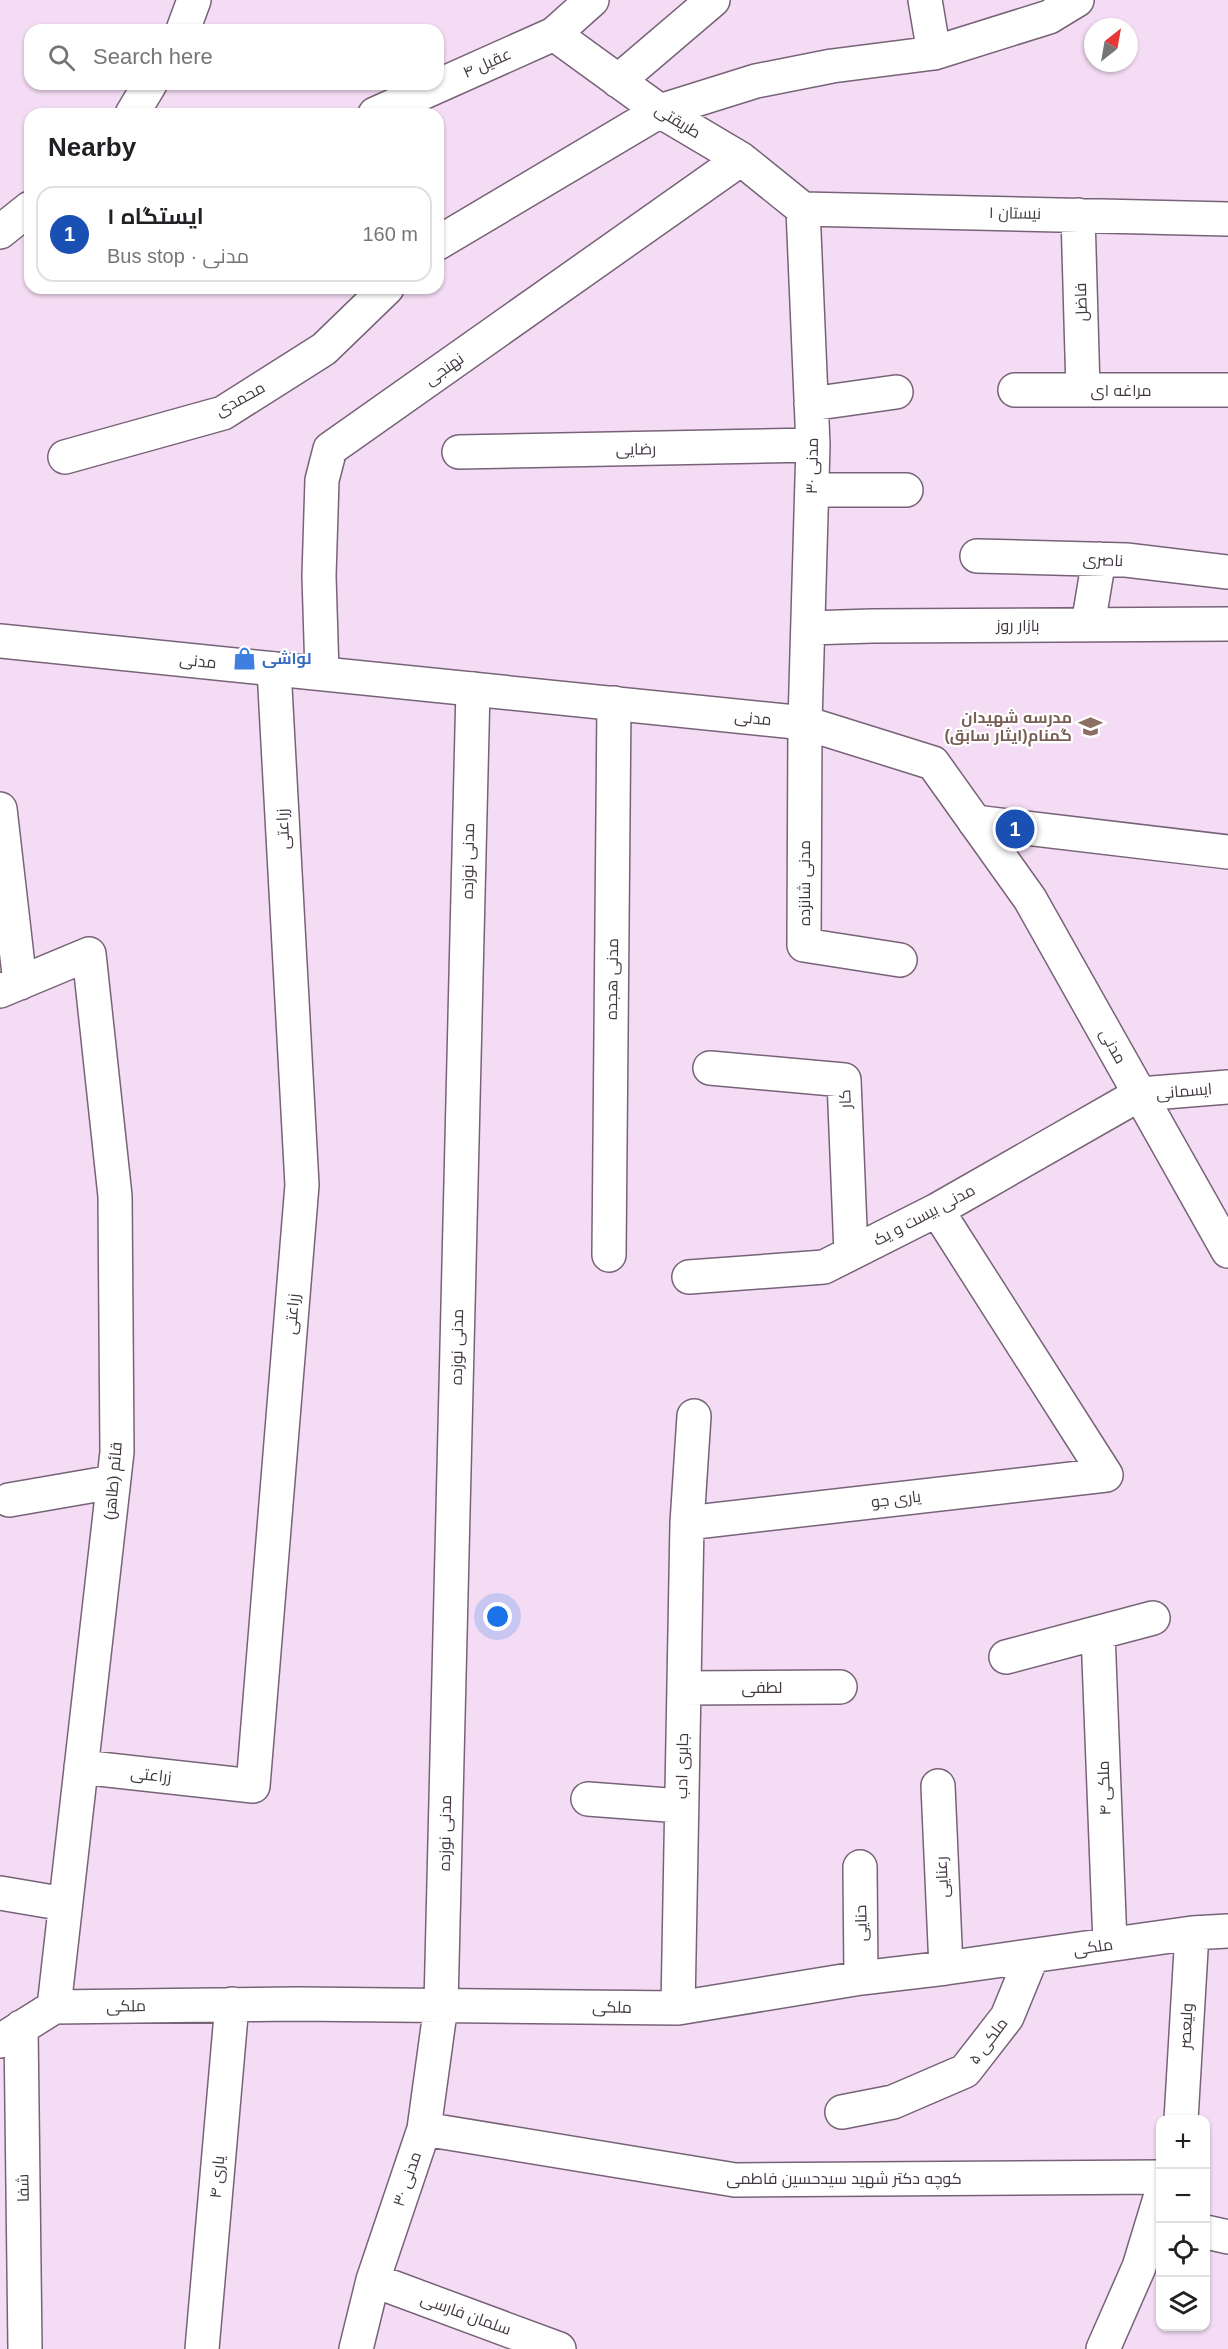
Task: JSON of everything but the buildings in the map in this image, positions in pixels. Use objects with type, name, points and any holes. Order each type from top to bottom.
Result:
[{"type":"street","points":[[185,24],[194,0]]},
{"type":"street","name":"عقیل ۴","points":[[444,83],[554,34],[592,0]]},
{"type":"street","points":[[618,81],[713,0]]},
{"type":"street","points":[[925,0],[934,53]]},
{"type":"street","points":[[444,239],[660,111],[756,81],[832,66],[934,53],[1049,17],[1077,0]]},
{"type":"street","name":"طریقتی","points":[[554,34],[660,111],[741,159],[803,209]]},
{"type":"street","points":[[136,108],[146,90]]},
{"type":"street","name":"عقیل ۴","points":[[388,108],[429,90]]},
{"type":"street","name":"نهنجی","points":[[322,673],[320,528],[322,480],[330,449],[741,159]]},
{"type":"street","name":"نیستان ۱","points":[[803,209],[1228,219]]},
{"type":"street","name":"مدنی ۳۰","points":[[803,209],[813,445],[805,723]]},
{"type":"street","points":[[0,233],[24,213]]},
{"type":"street","name":"فاضل","points":[[1078,215],[1083,390]]},
{"type":"street","points":[[0,233],[24,227]]},
{"type":"street","name":"محمدی","points":[[65,457],[223,412],[324,349],[381,294]]},
{"type":"street","name":"مراغه ای","points":[[1015,390],[1228,390]]},
{"type":"street","points":[[811,404],[896,392]]},
{"type":"street","name":"رضایی","points":[[459,452],[813,445]]},
{"type":"street","points":[[812,490],[906,490]]},
{"type":"street","name":"ناصری","points":[[977,556],[1126,560],[1228,572]]},
{"type":"street","points":[[1088,625],[1099,559]]},
{"type":"street","name":"بازار روز","points":[[808,628],[1228,624]]},
{"type":"street","name":"مدنی","points":[[0,641],[805,723],[933,763],[1030,899],[1228,1251]]},
{"type":"street","name":"زراعتی","points":[[81,1767],[253,1786],[302,1185],[274,669]]},
{"type":"street","name":"مدنی نوزده","points":[[441,2005],[473,689]]},
{"type":"street","name":"مدنی هجده","points":[[609,1255],[614,703]]},
{"type":"street","name":"مدنی شانزده","points":[[805,723],[804,945],[900,960]]},
{"type":"street","points":[[0,809],[10,987]]},
{"type":"street","points":[[975,822],[1228,849]]},
{"type":"street","name":"قائم (طاهر)","points":[[10,987],[89,954],[115,1196],[117,1452],[54,2007]]},
{"type":"street","name":"کار","points":[[710,1068],[844,1080],[851,1253]]},
{"type":"street","name":"ایسمانی","points":[[1140,1094],[1228,1087]]},
{"type":"street","name":"مدنی بیست و یک","points":[[689,1277],[824,1267],[937,1210],[1140,1094]]},
{"type":"street","name":"یاری جو","points":[[687,1523],[1106,1475],[937,1210]]},
{"type":"street","name":"جابری ادب","points":[[678,2008],[687,1523],[694,1416]]},
{"type":"street","points":[[9,1500],[113,1482]]},
{"type":"street","points":[[1006,1657],[1154,1618]]},
{"type":"street","name":"ملکی ۴","points":[[1098,1633],[1110,1944]]},
{"type":"street","name":"لطفی","points":[[684,1688],[840,1687]]},
{"type":"street","name":"رعنایی","points":[[938,1786],[946,1968]]},
{"type":"street","points":[[588,1799],[681,1806]]},
{"type":"street","name":"حنایی","points":[[860,1867],[861,1978]]},
{"type":"street","points":[[0,1893],[65,1904]]},
{"type":"street","name":"ملکی","points":[[54,2007],[232,2004],[678,2008],[861,1978],[1192,1933],[1228,1931]]},
{"type":"street","name":"ولیعصر","points":[[1181,2115],[1192,1933]]},
{"type":"street","name":"ملکی ۵","points":[[842,2112],[893,2102],[964,2071],[1007,2017],[1032,1956]]},
{"type":"street","name":"یاری ۴","points":[[202,2349],[232,2004]]},
{"type":"street","name":"مدنی ۳۰","points":[[356,2349],[373,2280],[424,2129],[441,2005]]},
{"type":"street","points":[[11,2034],[54,2007]]},
{"type":"street","name":"شفا","points":[[11,2034],[25,2349]]},
{"type":"street","name":"کوچه دکتر شهید سیدحسین فاطمی","points":[[424,2129],[735,2180],[1156,2177]]},
{"type":"street","points":[[1102,2349],[1139,2267],[1156,2220]]},
{"type":"street","points":[[1210,2233],[1228,2237]]},
{"type":"street","name":"سلمان فارسی","points":[[373,2280],[559,2349]]},
{"type":"place","name":"لواشی","points":[[244,658]]},
{"type":"place","name":"مدرسه شهیدان گمنام(ایثار سابق)","points":[[1090,726]]},
{"type":"place","name":"ایستگاه ۱","points":[[1015,829]]}]
